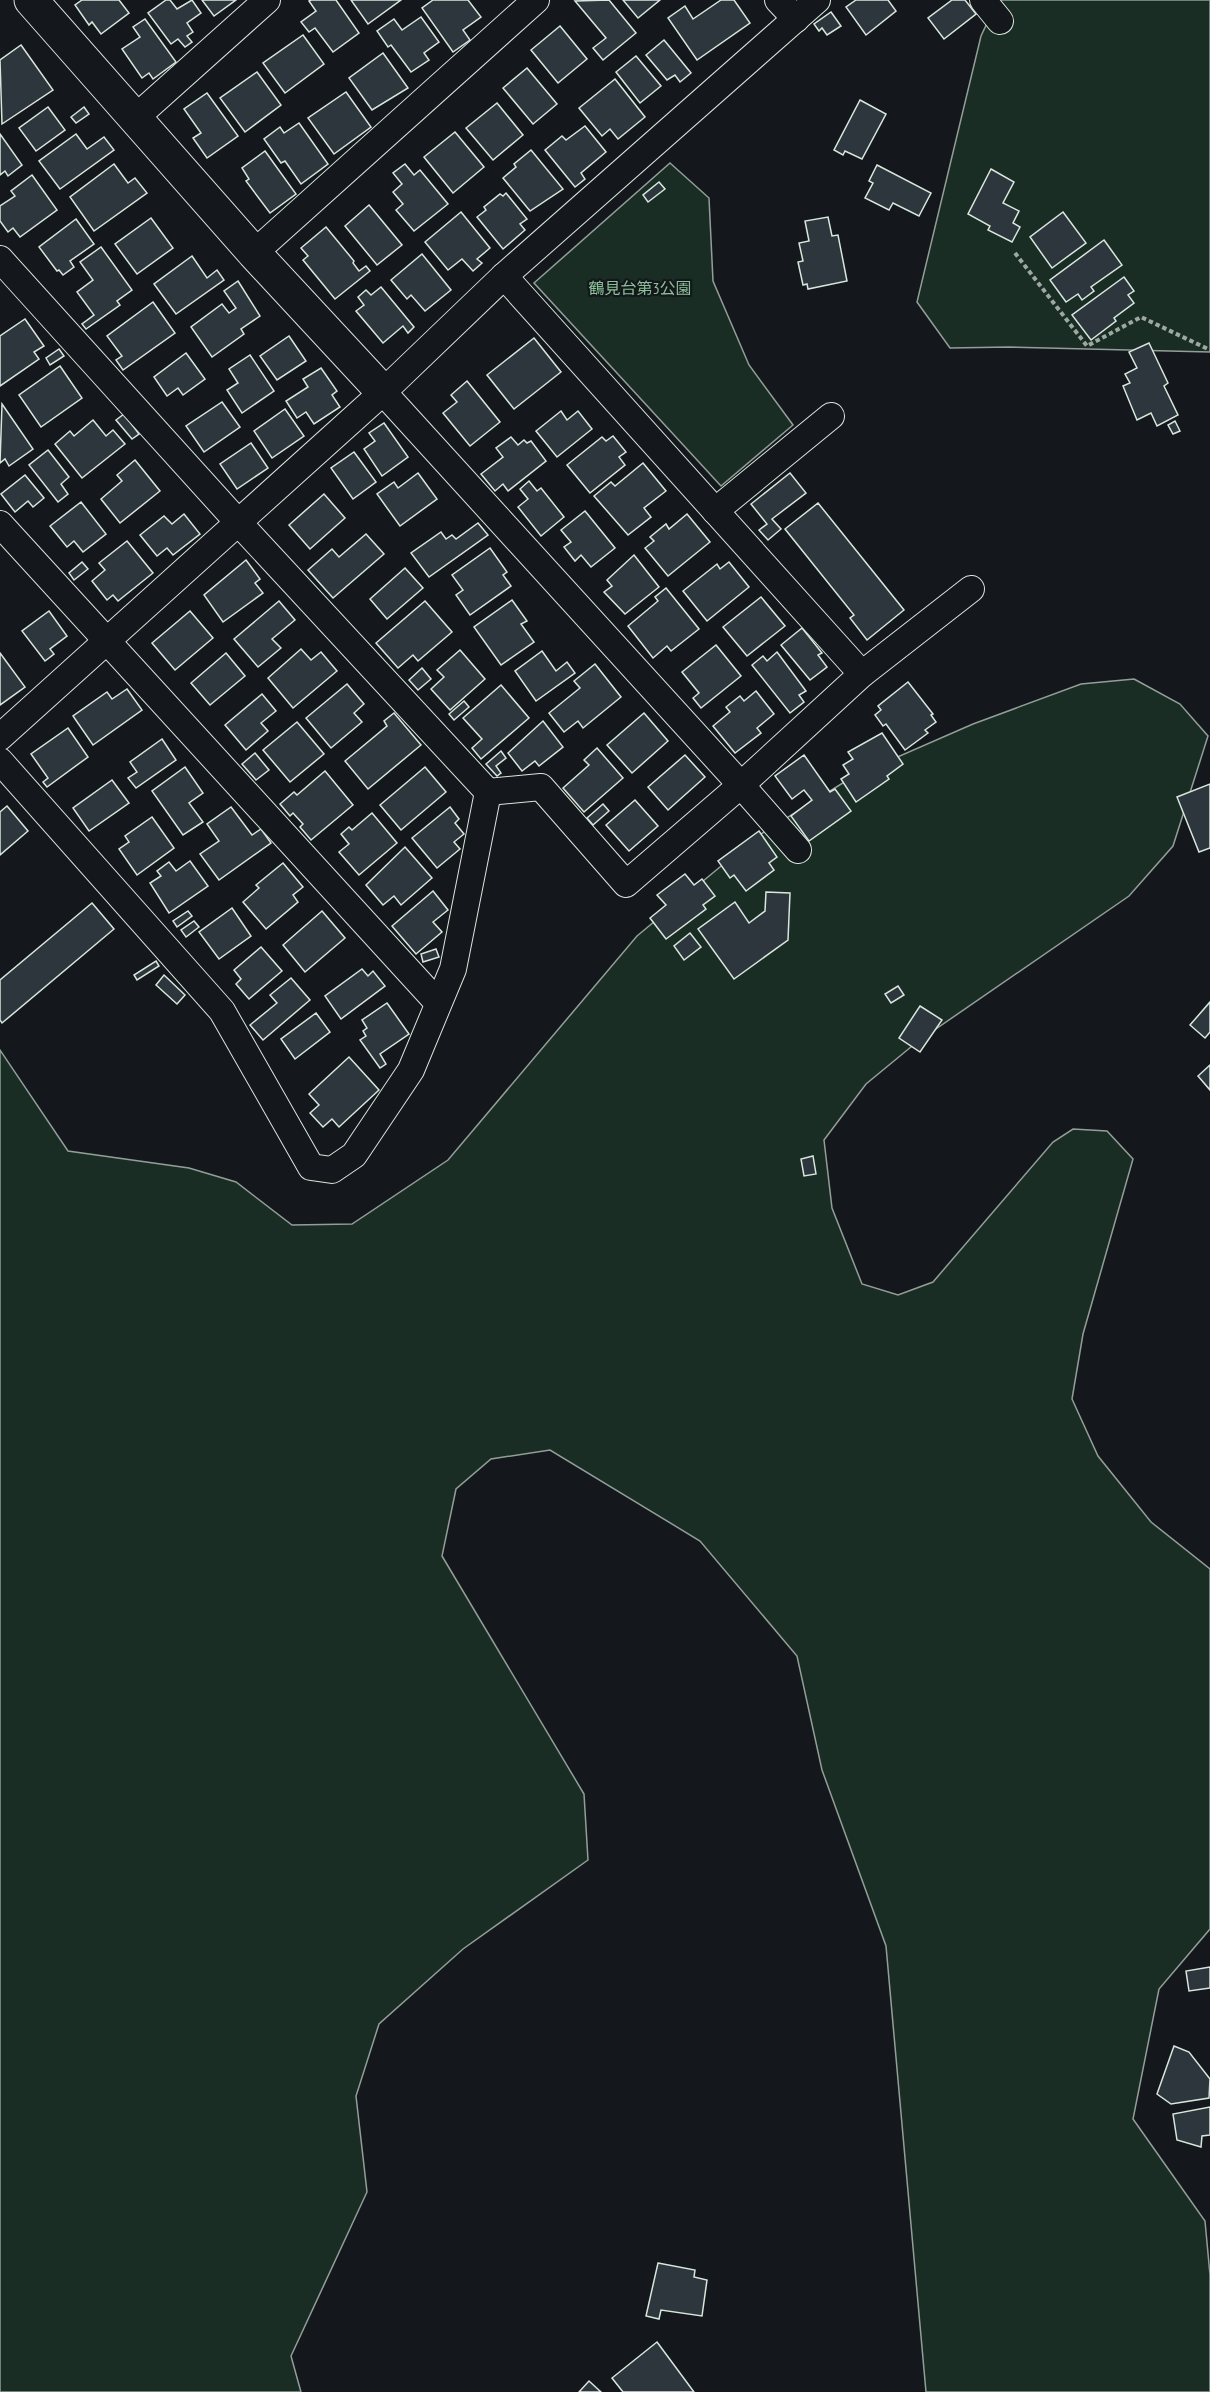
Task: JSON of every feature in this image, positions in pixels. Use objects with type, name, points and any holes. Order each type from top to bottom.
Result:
[{"type":"street","points":[[31,0],[254,253],[798,850]]},
{"type":"street","points":[[134,119],[267,0]]},
{"type":"street","points":[[254,253],[536,0]]},
{"type":"street","points":[[778,0],[796,19]]},
{"type":"street","points":[[0,737],[107,642],[237,521],[383,392],[504,276],[817,0]]},
{"type":"street","points":[[982,0],[1000,21]]},
{"type":"street","points":[[0,260],[488,792]]},
{"type":"street","points":[[504,276],[862,674]]},
{"type":"street","points":[[715,511],[831,416]]},
{"type":"street","points":[[0,524],[438,1003]]},
{"type":"street","points":[[488,792],[542,787],[626,884],[741,785],[862,674],[971,590]]},
{"type":"street","points":[[0,761],[222,1011],[311,1167],[332,1170],[354,1155],[411,1070],[453,969],[488,792]]},
{"type":"path","points":[[1015,253],[1087,346],[1141,317],[1210,350]]},
{"type":"green space","points":[[998,0],[1210,0],[1210,352],[1009,347],[950,348],[917,302],[981,36]]},
{"type":"green space","name":"鶴見台第3公園","points":[[670,163],[709,198],[713,281],[749,365],[793,425],[721,486],[534,283]]},
{"type":"green space","points":[[1134,679],[1180,704],[1208,736],[1173,846],[1129,896],[917,1042],[866,1084],[824,1140],[832,1208],[862,1284],[898,1295],[933,1282],[1053,1142],[1073,1129],[1107,1131],[1133,1159],[1083,1334],[1072,1399],[1098,1456],[1151,1522],[1210,1569],[1210,1929],[1159,1989],[1133,2119],[1205,2221],[1210,2275],[1210,2392],[926,2392],[886,1946],[822,1770],[797,1656],[700,1541],[550,1450],[491,1459],[456,1489],[442,1556],[584,1794],[588,1860],[463,1949],[379,2024],[356,2096],[367,2192],[291,2356],[301,2392],[0,2392],[0,1050],[68,1151],[189,1168],[236,1182],[292,1225],[352,1224],[448,1160],[637,936],[756,837],[854,776],[973,724],[1081,684]]},
{"type":"building","points":[[82,0],[119,0],[129,13],[101,34],[92,22],[89,25],[75,5]]},
{"type":"building","points":[[166,0],[170,0],[177,9],[192,0],[201,13],[187,23],[193,32],[187,36],[192,42],[185,47],[178,39],[171,44],[148,13]]},
{"type":"building","points":[[202,0],[236,0],[214,16]]},
{"type":"building","points":[[336,0],[359,33],[333,52],[315,28],[309,32],[301,22],[316,11],[309,1]]},
{"type":"building","points":[[351,0],[401,0],[368,24]]},
{"type":"building","points":[[433,0],[468,0],[481,17],[463,30],[470,40],[453,52],[422,8]]},
{"type":"building","points":[[609,0],[636,33],[603,60],[593,48],[606,38],[575,1]]},
{"type":"building","points":[[623,0],[660,0],[638,18]]},
{"type":"building","points":[[721,0],[734,0],[750,23],[697,60],[668,18],[685,6],[693,19]]},
{"type":"building","points":[[856,0],[888,0],[896,11],[866,35],[846,7]]},
{"type":"building","points":[[952,0],[965,0],[976,14],[944,39],[928,18]]},
{"type":"building","points":[[831,12],[841,26],[827,35],[822,28],[819,31],[814,24]]},
{"type":"building","points":[[421,17],[439,42],[424,53],[429,60],[411,72],[391,45],[388,47],[377,31],[394,19],[402,30]]},
{"type":"building","points":[[145,19],[176,62],[153,79],[149,73],[142,78],[122,49],[140,37],[133,27]]},
{"type":"building","points":[[560,26],[587,59],[558,83],[531,50]]},
{"type":"building","points":[[303,35],[324,64],[285,93],[263,63]]},
{"type":"building","points":[[664,40],[691,73],[680,82],[675,75],[667,80],[646,55]]},
{"type":"building","points":[[21,45],[53,90],[2,124],[0,60]]},
{"type":"building","points":[[383,53],[408,88],[372,110],[349,78]]},
{"type":"building","points":[[636,56],[661,86],[640,103],[616,72]]},
{"type":"building","points":[[527,68],[557,104],[533,124],[503,88]]},
{"type":"building","points":[[257,72],[281,105],[245,132],[220,98]]},
{"type":"building","points":[[615,79],[645,117],[618,139],[610,129],[602,136],[579,108]]},
{"type":"building","points":[[346,92],[371,127],[334,154],[308,118]]},
{"type":"building","points":[[207,93],[238,136],[207,158],[193,138],[201,133],[184,109]]},
{"type":"building","points":[[860,100],[886,114],[862,159],[845,151],[843,155],[834,150]]},
{"type":"building","points":[[497,103],[523,135],[493,160],[466,128]]},
{"type":"building","points":[[48,107],[65,130],[36,151],[19,128]]},
{"type":"building","points":[[84,107],[89,114],[76,123],[71,117]]},
{"type":"building","points":[[299,123],[328,164],[301,184],[285,161],[281,163],[264,139],[280,127],[284,133]]},
{"type":"building","points":[[585,126],[606,152],[581,173],[585,179],[575,187],[545,150],[562,136],[566,140]]},
{"type":"building","points":[[455,132],[484,167],[453,193],[424,157]]},
{"type":"building","points":[[0,134],[22,165],[8,176],[5,171],[0,175]]},
{"type":"building","points":[[76,134],[87,149],[104,137],[114,150],[60,189],[39,161]]},
{"type":"building","points":[[531,150],[563,189],[530,211],[503,178],[516,167],[514,164]]},
{"type":"building","points":[[265,151],[296,194],[270,213],[246,181],[249,179],[242,168]]},
{"type":"building","points":[[114,164],[128,183],[135,178],[147,193],[94,231],[70,197]]},
{"type":"building","points":[[405,164],[414,175],[420,170],[448,204],[414,231],[396,210],[403,204],[393,192],[402,184],[393,173]]},
{"type":"building","points":[[877,165],[931,193],[919,216],[893,203],[889,210],[865,198],[873,183],[869,181]]},
{"type":"building","points":[[991,169],[1014,182],[1003,203],[1019,211],[1013,223],[1020,227],[1012,242],[988,230],[990,226],[968,214]]},
{"type":"building","points":[[32,175],[57,210],[20,237],[13,228],[8,232],[0,221],[0,206],[15,196],[11,191]]},
{"type":"building","points":[[659,182],[665,189],[648,202],[643,195]]},
{"type":"building","points":[[506,193],[527,219],[520,224],[525,230],[503,249],[477,217],[486,210],[484,207],[500,194],[503,196]]},
{"type":"building","points":[[369,205],[402,245],[377,265],[345,226]]},
{"type":"building","points":[[461,212],[490,248],[477,259],[482,263],[473,271],[462,259],[448,270],[425,242]]},
{"type":"building","points":[[1063,212],[1086,243],[1052,268],[1030,237]]},
{"type":"building","points":[[828,217],[832,236],[838,235],[847,281],[808,289],[807,284],[803,285],[798,262],[803,261],[799,243],[809,241],[805,221]]},
{"type":"building","points":[[151,218],[173,248],[137,274],[115,244]]},
{"type":"building","points":[[76,219],[94,244],[70,261],[74,267],[63,275],[59,270],[57,271],[39,247]]},
{"type":"building","points":[[326,227],[354,261],[359,271],[366,266],[370,271],[335,299],[303,260],[308,256],[301,248]]},
{"type":"building","points":[[1104,240],[1122,265],[1091,287],[1094,291],[1082,300],[1078,294],[1066,302],[1050,280]]},
{"type":"building","points":[[101,247],[132,290],[117,301],[120,305],[86,329],[82,324],[94,315],[77,292],[93,280],[80,262]]},
{"type":"building","points":[[422,254],[451,290],[425,311],[411,295],[407,299],[391,280]]},
{"type":"building","points":[[192,256],[207,278],[217,270],[224,280],[176,314],[154,284]]},
{"type":"building","points":[[1124,277],[1134,291],[1128,295],[1134,303],[1114,318],[1116,321],[1091,340],[1072,315]]},
{"type":"building","points":[[238,281],[260,316],[241,329],[244,334],[212,357],[191,327],[222,304],[229,313],[236,308],[224,291]]},
{"type":"building","points":[[381,287],[414,327],[408,333],[403,326],[383,343],[356,311],[364,305],[358,297],[366,290],[371,295]]},
{"type":"building","points":[[153,302],[175,333],[123,370],[116,360],[122,356],[107,336]]},
{"type":"building","points":[[25,319],[44,346],[34,352],[39,359],[0,386],[0,336]]},
{"type":"building","points":[[289,336],[306,361],[277,380],[260,356]]},
{"type":"building","points":[[534,338],[561,372],[514,409],[487,375]]},
{"type":"building","points":[[1149,343],[1168,383],[1164,386],[1178,415],[1157,426],[1151,413],[1137,420],[1123,386],[1130,383],[1125,374],[1137,368],[1129,352]]},
{"type":"building","points":[[59,349],[64,356],[50,365],[46,358]]},
{"type":"building","points":[[186,353],[205,379],[183,395],[178,388],[167,396],[154,377]]},
{"type":"building","points":[[250,355],[274,391],[242,413],[227,390],[238,383],[229,369]]},
{"type":"building","points":[[60,366],[82,398],[41,427],[19,395]]},
{"type":"building","points":[[321,368],[337,391],[332,395],[340,407],[314,424],[306,412],[297,418],[286,401],[308,387],[303,379]]},
{"type":"building","points":[[467,381],[500,422],[470,446],[443,413],[457,402],[451,395]]},
{"type":"building","points":[[222,402],[240,427],[204,452],[186,426]]},
{"type":"building","points":[[2,404],[33,449],[9,466],[5,459],[0,463]]},
{"type":"building","points":[[285,409],[304,436],[272,458],[254,431]]},
{"type":"building","points":[[561,411],[567,420],[578,411],[592,429],[557,457],[536,431]]},
{"type":"building","points":[[124,414],[139,434],[132,439],[116,420]]},
{"type":"building","points":[[93,420],[106,436],[113,430],[125,444],[82,478],[55,444],[70,431],[74,436]]},
{"type":"building","points":[[1175,421],[1180,431],[1173,434],[1168,425]]},
{"type":"building","points":[[384,423],[408,457],[382,476],[364,449],[375,441],[369,433]]},
{"type":"building","points":[[613,436],[626,452],[619,457],[625,465],[590,493],[567,465],[602,437],[606,441]]},
{"type":"building","points":[[511,437],[518,445],[524,440],[527,443],[531,441],[546,461],[508,491],[503,484],[495,491],[481,474],[503,457],[496,448]]},
{"type":"building","points":[[251,443],[268,468],[237,489],[220,464]]},
{"type":"building","points":[[48,450],[69,477],[61,484],[68,494],[58,502],[29,465]]},
{"type":"building","points":[[354,452],[376,482],[353,499],[331,468]]},
{"type":"building","points":[[135,460],[160,491],[120,523],[101,499],[122,481],[117,475]]},
{"type":"building","points":[[643,463],[666,491],[644,508],[651,517],[628,535],[594,496],[611,482],[615,486]]},
{"type":"building","points":[[418,473],[437,499],[400,526],[377,494],[394,482],[398,488]]},
{"type":"building","points":[[790,473],[806,493],[772,519],[781,529],[768,540],[759,530],[767,524],[751,504]]},
{"type":"building","points":[[25,475],[44,498],[33,507],[28,501],[15,512],[1,494]]},
{"type":"building","points":[[529,481],[537,491],[541,488],[564,517],[541,536],[518,507],[528,499],[520,489]]},
{"type":"building","points":[[324,494],[345,518],[310,549],[289,525]]},
{"type":"building","points":[[81,502],[106,534],[83,552],[74,541],[67,547],[50,526]]},
{"type":"building","points":[[818,503],[904,610],[867,640],[850,618],[854,615],[785,529]]},
{"type":"building","points":[[585,511],[615,548],[591,567],[581,555],[575,561],[564,547],[571,542],[561,530]]},
{"type":"building","points":[[184,514],[200,534],[173,555],[167,548],[157,556],[140,535],[164,516],[172,524]]},
{"type":"building","points":[[687,514],[710,542],[668,576],[645,548],[654,541],[650,537],[666,524],[669,529]]},
{"type":"building","points":[[478,523],[488,535],[429,577],[411,553],[441,532],[446,539],[452,535],[456,539]]},
{"type":"building","points":[[366,534],[384,554],[333,598],[308,570],[332,549],[339,557]]},
{"type":"building","points":[[127,541],[153,573],[118,601],[113,595],[107,600],[92,581],[105,570],[99,563]]},
{"type":"building","points":[[490,548],[507,572],[503,575],[511,586],[470,615],[456,595],[463,590],[452,575]]},
{"type":"building","points":[[634,555],[659,587],[625,614],[604,592],[612,586],[607,580]]},
{"type":"building","points":[[246,560],[260,579],[255,583],[263,593],[223,622],[204,595]]},
{"type":"building","points":[[82,562],[88,569],[74,580],[69,573]]},
{"type":"building","points":[[729,562],[749,587],[707,621],[683,591],[717,564],[720,569]]},
{"type":"building","points":[[405,568],[423,588],[387,619],[370,599]]},
{"type":"building","points":[[666,588],[699,629],[671,651],[667,646],[653,658],[628,626],[658,601],[655,597]]},
{"type":"building","points":[[761,597],[785,626],[747,656],[723,627]]},
{"type":"building","points":[[512,600],[527,621],[521,624],[534,642],[501,665],[474,627]]},
{"type":"building","points":[[279,601],[295,620],[272,639],[281,648],[258,667],[234,639]]},
{"type":"building","points":[[425,601],[452,632],[418,661],[413,655],[398,668],[376,643]]},
{"type":"building","points":[[49,611],[67,636],[50,649],[54,654],[45,661],[22,631]]},
{"type":"building","points":[[190,611],[213,638],[175,670],[152,643]]},
{"type":"building","points":[[802,628],[822,653],[818,655],[827,667],[810,680],[781,645]]},
{"type":"building","points":[[716,645],[741,676],[701,708],[693,698],[699,693],[682,672]]},
{"type":"building","points":[[301,649],[311,660],[321,652],[337,671],[293,708],[268,678]]},
{"type":"building","points":[[460,650],[485,679],[450,710],[431,689],[444,677],[437,670]]},
{"type":"building","points":[[542,651],[556,671],[567,662],[575,673],[536,701],[515,671]]},
{"type":"building","points":[[777,652],[806,691],[799,695],[804,702],[790,713],[752,665],[763,656],[767,661]]},
{"type":"building","points":[[0,653],[25,687],[0,705]]},
{"type":"building","points":[[226,653],[245,676],[210,705],[191,683]]},
{"type":"building","points":[[595,664],[621,697],[583,728],[578,721],[564,732],[549,713],[580,688],[574,681]]},
{"type":"building","points":[[422,668],[431,679],[418,690],[409,680]]},
{"type":"building","points":[[908,682],[933,714],[931,715],[936,722],[925,730],[928,733],[905,750],[886,724],[883,726],[875,715],[881,710],[878,706]]},
{"type":"building","points":[[347,684],[364,704],[354,713],[362,722],[331,748],[306,718]]},
{"type":"building","points":[[501,685],[529,718],[481,759],[472,748],[482,739],[463,718]]},
{"type":"building","points":[[127,689],[142,710],[93,745],[73,716],[107,692],[112,699]]},
{"type":"building","points":[[756,691],[774,714],[757,728],[761,733],[735,753],[713,726],[730,712],[726,707],[740,696],[744,701]]},
{"type":"building","points":[[262,694],[276,711],[261,723],[268,731],[246,750],[225,725]]},
{"type":"building","points":[[464,701],[469,707],[454,720],[449,714]]},
{"type":"building","points":[[394,713],[421,745],[368,789],[345,761],[387,726],[384,721]]},
{"type":"building","points":[[644,713],[668,741],[632,773],[607,745]]},
{"type":"building","points":[[543,721],[563,747],[539,766],[535,761],[522,771],[508,753]]},
{"type":"building","points":[[297,722],[324,754],[290,782],[263,750]]},
{"type":"building","points":[[68,728],[88,757],[47,787],[43,782],[48,778],[31,754]]},
{"type":"building","points":[[882,733],[903,764],[887,776],[889,779],[856,802],[841,779],[849,774],[843,765],[853,759],[848,752]]},
{"type":"building","points":[[162,739],[176,760],[136,788],[128,778],[137,772],[130,762]]},
{"type":"building","points":[[597,748],[623,778],[584,812],[563,788],[589,765],[584,760]]},
{"type":"building","points":[[501,751],[506,758],[496,766],[501,773],[497,776],[486,764]]},
{"type":"building","points":[[255,753],[269,770],[256,780],[242,764]]},
{"type":"building","points":[[685,755],[705,777],[668,810],[648,787]]},
{"type":"building","points":[[804,755],[830,792],[835,789],[851,811],[809,841],[791,816],[812,800],[804,790],[792,799],[775,776]]},
{"type":"building","points":[[185,767],[203,793],[189,803],[203,822],[183,835],[152,791]]},
{"type":"building","points":[[425,767],[446,792],[401,830],[380,805]]},
{"type":"building","points":[[325,771],[353,805],[311,840],[300,827],[303,824],[293,813],[290,816],[280,804],[294,792],[297,795]]},
{"type":"building","points":[[112,780],[129,803],[89,831],[73,808]]},
{"type":"building","points":[[1210,784],[1210,848],[1199,852],[1177,797]]},
{"type":"building","points":[[635,800],[658,826],[629,851],[606,825]]},
{"type":"building","points":[[603,804],[609,811],[593,825],[587,818]]},
{"type":"building","points":[[7,806],[28,831],[0,855],[0,812]]},
{"type":"building","points":[[231,807],[252,835],[261,829],[271,843],[219,880],[200,854],[219,841],[207,824]]},
{"type":"building","points":[[450,807],[459,819],[455,823],[464,834],[454,842],[460,849],[437,868],[412,838]]},
{"type":"building","points":[[372,813],[397,843],[359,875],[339,852],[349,844],[341,834],[349,827],[352,830]]},
{"type":"building","points":[[152,817],[174,848],[137,875],[119,849],[129,842],[125,836]]},
{"type":"building","points":[[759,831],[777,857],[769,863],[774,870],[746,891],[734,875],[730,878],[718,861]]},
{"type":"building","points":[[405,847],[432,878],[401,905],[394,896],[383,905],[366,885]]},
{"type":"building","points":[[190,861],[208,886],[169,913],[150,883],[161,876],[157,871],[169,862],[176,871]]},
{"type":"building","points":[[283,863],[303,887],[293,895],[298,902],[266,929],[243,902],[259,888],[256,885]]},
{"type":"building","points":[[685,874],[694,885],[702,879],[715,896],[703,905],[706,909],[666,939],[650,918],[666,905],[657,895]]},
{"type":"building","points":[[433,891],[448,910],[433,922],[442,932],[416,954],[392,926]]},
{"type":"building","points":[[766,892],[790,893],[788,940],[734,979],[698,929],[735,902],[749,923],[765,911]]},
{"type":"building","points":[[92,903],[114,929],[2,1023],[0,1020],[0,980]]},
{"type":"building","points":[[232,908],[251,936],[219,959],[199,932]]},
{"type":"building","points":[[188,911],[192,916],[177,927],[173,921]]},
{"type":"building","points":[[322,911],[345,938],[305,972],[283,945]]},
{"type":"building","points":[[194,921],[199,927],[186,937],[181,930]]},
{"type":"building","points":[[690,933],[701,947],[684,960],[674,946]]},
{"type":"building","points":[[261,947],[282,971],[249,999],[236,984],[241,979],[234,970]]},
{"type":"building","points":[[436,949],[439,957],[423,962],[421,954]]},
{"type":"building","points":[[156,961],[159,966],[137,980],[134,975]]},
{"type":"building","points":[[362,969],[368,976],[373,971],[385,986],[341,1019],[325,996]]},
{"type":"building","points":[[164,975],[185,995],[177,1004],[156,985]]},
{"type":"building","points":[[291,978],[310,1000],[263,1040],[250,1025],[277,1003],[270,995]]},
{"type":"building","points":[[898,986],[904,995],[891,1003],[885,994]]},
{"type":"building","points":[[1210,1002],[1210,1032],[1205,1038],[1190,1025]]},
{"type":"building","points":[[387,1003],[409,1034],[380,1054],[386,1064],[380,1068],[360,1040],[366,1036],[363,1031],[367,1028],[362,1020]]},
{"type":"building","points":[[920,1006],[942,1020],[920,1052],[899,1038]]},
{"type":"building","points":[[316,1013],[330,1032],[295,1059],[281,1039]]},
{"type":"building","points":[[349,1057],[379,1090],[339,1127],[332,1119],[323,1127],[310,1113],[319,1105],[309,1094]]},
{"type":"building","points":[[1210,1065],[1210,1090],[1198,1076]]},
{"type":"building","points":[[813,1156],[816,1174],[804,1176],[801,1159]]},
{"type":"building","points":[[1210,1967],[1210,1988],[1189,1991],[1186,1971]]},
{"type":"building","points":[[1174,2046],[1189,2052],[1210,2079],[1209,2098],[1171,2104],[1157,2094]]},
{"type":"building","points":[[1210,2107],[1210,2135],[1202,2136],[1201,2147],[1177,2140],[1173,2114]]},
{"type":"building","points":[[658,2263],[695,2270],[694,2277],[707,2280],[702,2316],[661,2310],[659,2319],[646,2316]]},
{"type":"building","points":[[657,2342],[694,2392],[623,2392],[612,2378]]},
{"type":"building","points":[[589,2381],[601,2392],[579,2392]]}]
